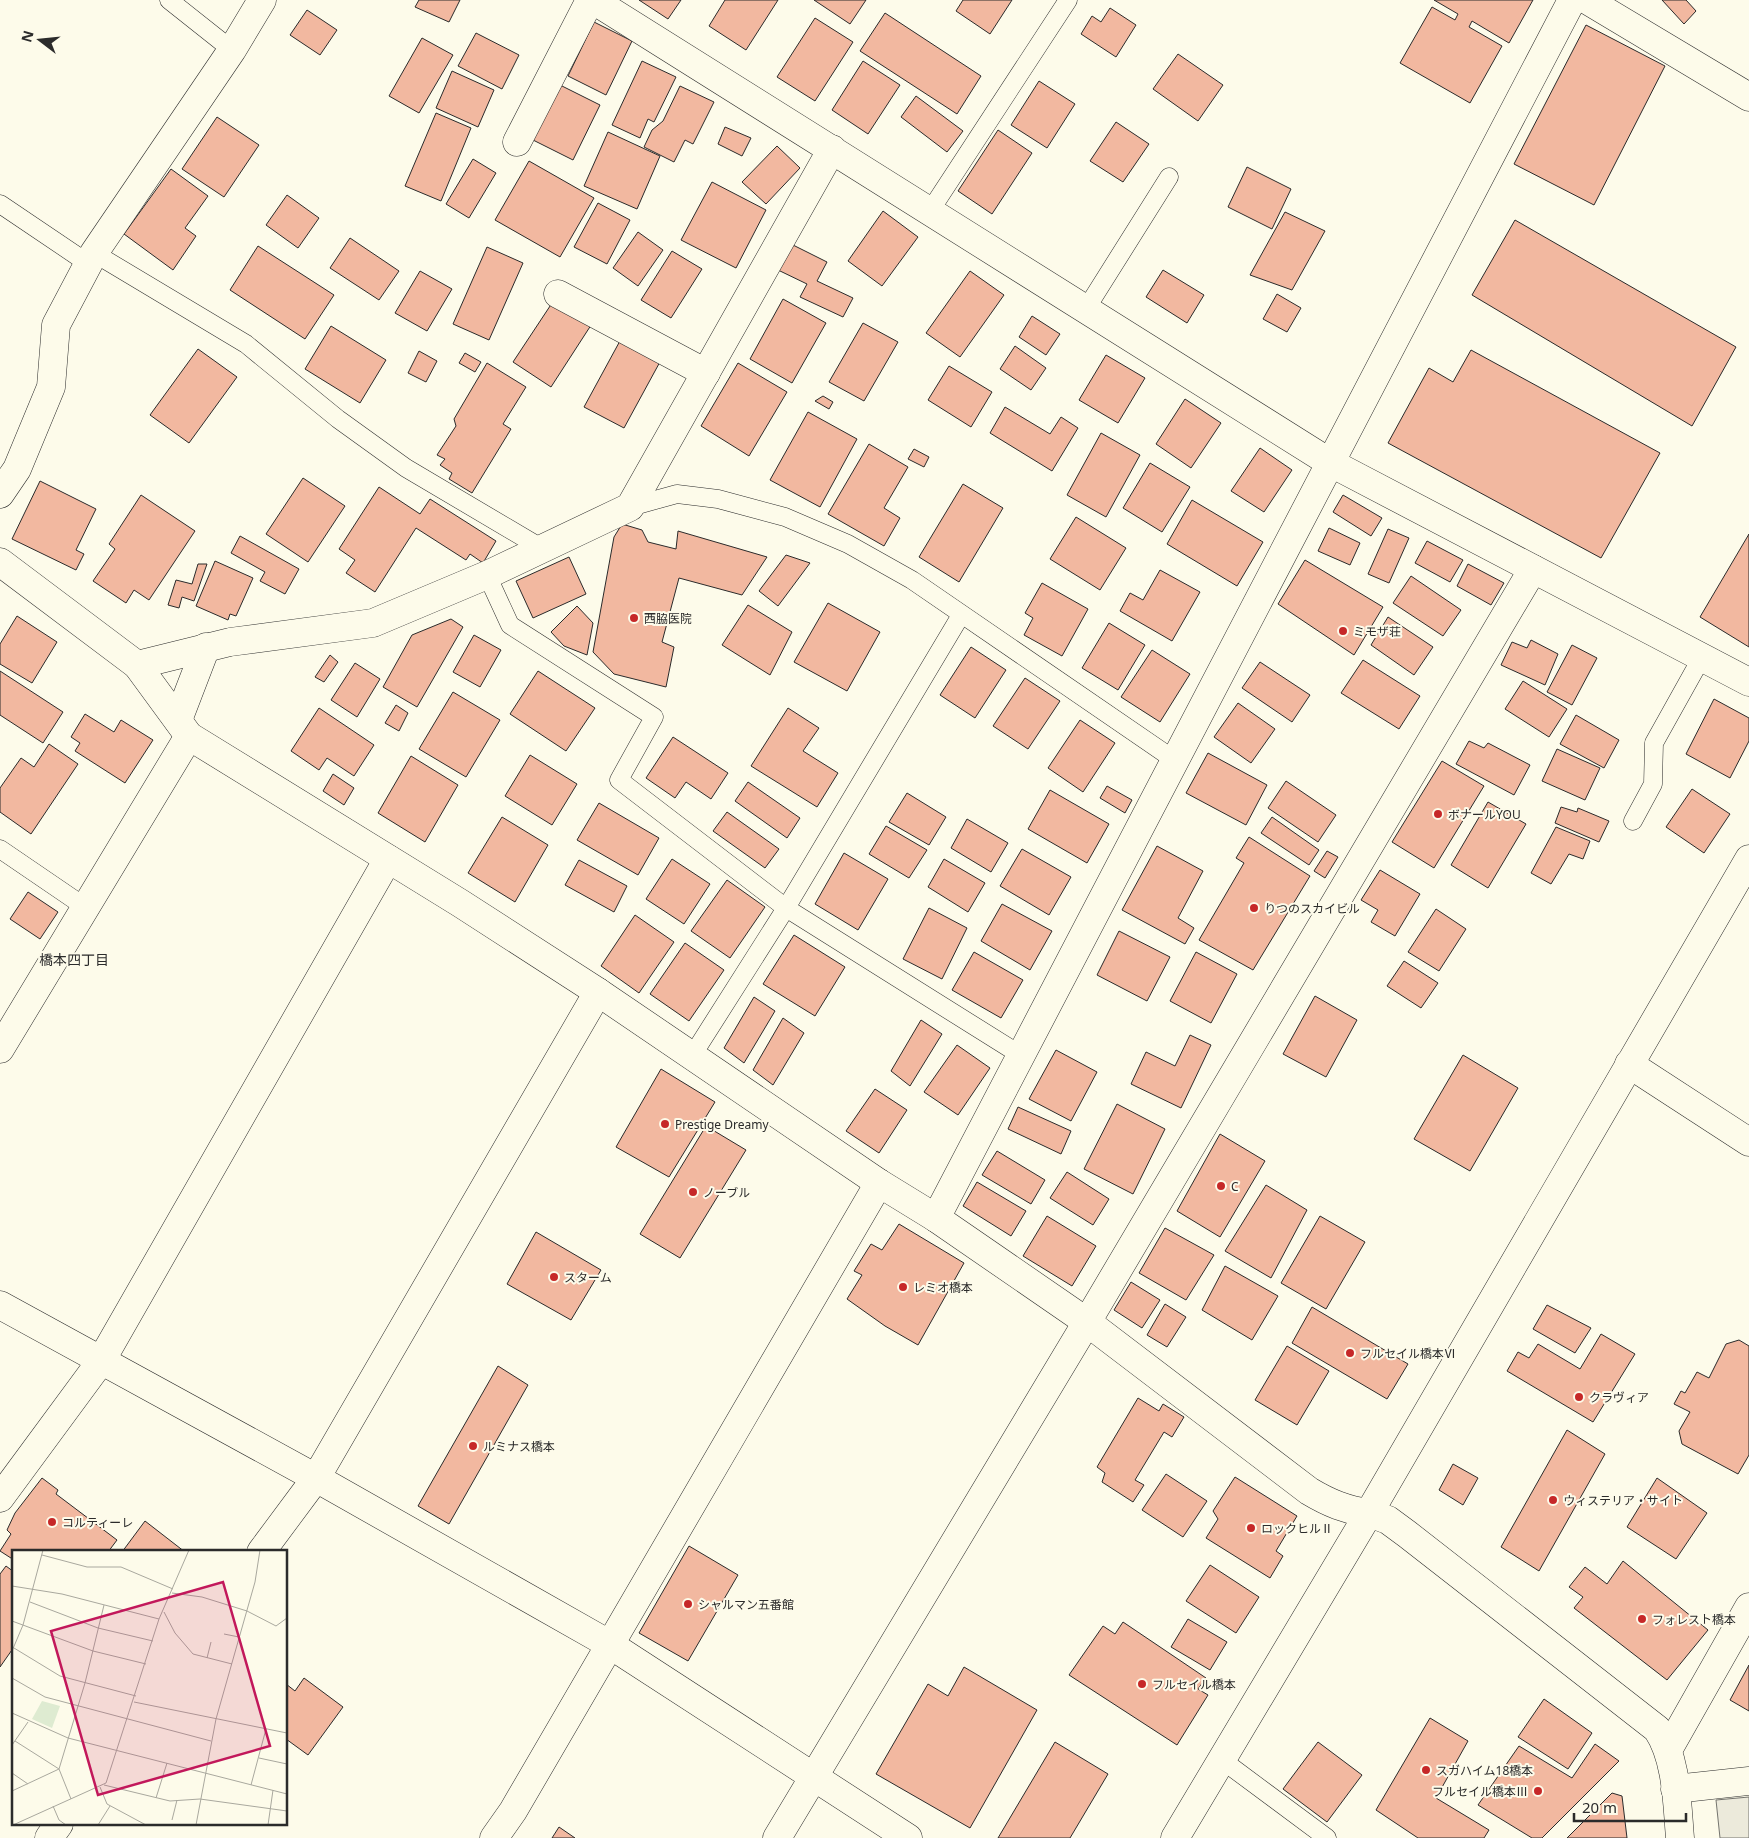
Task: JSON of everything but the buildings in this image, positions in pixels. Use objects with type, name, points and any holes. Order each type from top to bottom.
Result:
[{"type":"street","points":[[0,494],[17,469],[51,387],[56,326],[92,259],[232,50],[262,0]]},
{"type":"street","points":[[936,1218],[1572,0]]},
{"type":"street","points":[[1587,0],[1749,97]]},
{"type":"street","points":[[517,142],[600,2],[1330,462],[1749,682]]},
{"type":"street","points":[[137,665],[230,642],[374,623],[487,576],[630,507],[832,149]]},
{"type":"street","points":[[558,294],[706,373]]},
{"type":"street","points":[[0,562],[137,665],[184,728],[598,992],[879,1183],[936,1218],[1087,1322],[1309,1490],[1331,1504],[1351,1510],[1369,1512],[1388,1520],[1407,1534],[1656,1729],[1668,1750],[1675,1789],[1680,1838]]},
{"type":"street","points":[[777,1838],[813,1775],[1087,1322],[1532,569]]},
{"type":"street","points":[[0,1049],[85,907],[184,728],[206,648]]},
{"type":"street","points":[[0,1498],[101,1361],[388,859]]},
{"type":"street","points":[[1175,1838],[1369,1512],[1749,859]]},
{"type":"street","points":[[262,1550],[316,1478],[598,992]]},
{"type":"street","points":[[1629,1064],[1749,1142]]},
{"type":"street","points":[[494,1838],[513,1811],[879,1183]]},
{"type":"street","points":[[0,1305],[316,1478],[609,1644],[908,1838]]},
{"type":"street","points":[[1668,1750],[1749,1607]]},
{"type":"street","points":[[1675,1789],[1749,1781]]},
{"type":"street","points":[[49,1838],[58,1826]]},
{"type":"lane","points":[[169,0],[232,50]]},
{"type":"lane","points":[[930,211],[1068,0]]},
{"type":"lane","points":[[1086,309],[1169,177]]},
{"type":"lane","points":[[0,204],[92,259],[246,344],[338,419],[406,468],[543,549]]},
{"type":"lane","points":[[630,507],[677,494],[718,499],[785,517],[881,561],[1176,761]]},
{"type":"lane","points":[[487,576],[510,625],[654,717],[619,780],[786,908],[1022,1056]]},
{"type":"lane","points":[[692,1056],[786,908],[961,615]]},
{"type":"lane","points":[[1633,821],[1653,784],[1654,743],[1702,657]]},
{"type":"lane","points":[[0,849],[85,907]]},
{"type":"lane","points":[[1222,1760],[1327,1838]]},
{"type":"shaded area","points":[[1749,1797],[1749,1838],[1720,1838],[1716,1800]]},
{"type":"place","name":"西脇医院","points":[[634,618]]},
{"type":"place","name":"ミモザ荘","points":[[1343,631]]},
{"type":"place","name":"ボナールYOU","points":[[1438,814]]},
{"type":"place","name":"りつのスカイビル","points":[[1254,908]]},
{"type":"place","name":"Prestige Dreamy","points":[[665,1124]]},
{"type":"place","name":"C","points":[[1221,1186]]},
{"type":"place","name":"ノーブル","points":[[693,1192]]},
{"type":"place","name":"スターム","points":[[554,1277]]},
{"type":"place","name":"レミオ橋本","points":[[903,1287]]},
{"type":"place","name":"フルセイル橋本Ⅵ","points":[[1350,1353]]},
{"type":"place","name":"クラヴィア","points":[[1579,1397]]},
{"type":"place","name":"ルミナス橋本","points":[[473,1446]]},
{"type":"place","name":"ウィステリア・サイト","points":[[1553,1500]]},
{"type":"place","name":"コルティーレ","points":[[52,1522]]},
{"type":"place","name":"ロックヒルⅡ","points":[[1251,1528]]},
{"type":"place","name":"シャルマン五番館","points":[[688,1604]]},
{"type":"place","name":"フォレスト橋本","points":[[1642,1619]]},
{"type":"place","name":"フルセイル橋本","points":[[1142,1684]]},
{"type":"place","name":"スガハイム18橋本","points":[[1426,1770]]},
{"type":"place","name":"フルセイル橋本Ⅲ","points":[[1538,1791]]},
{"type":"district","name":"橋本四丁目","points":[[74,959]]}]
